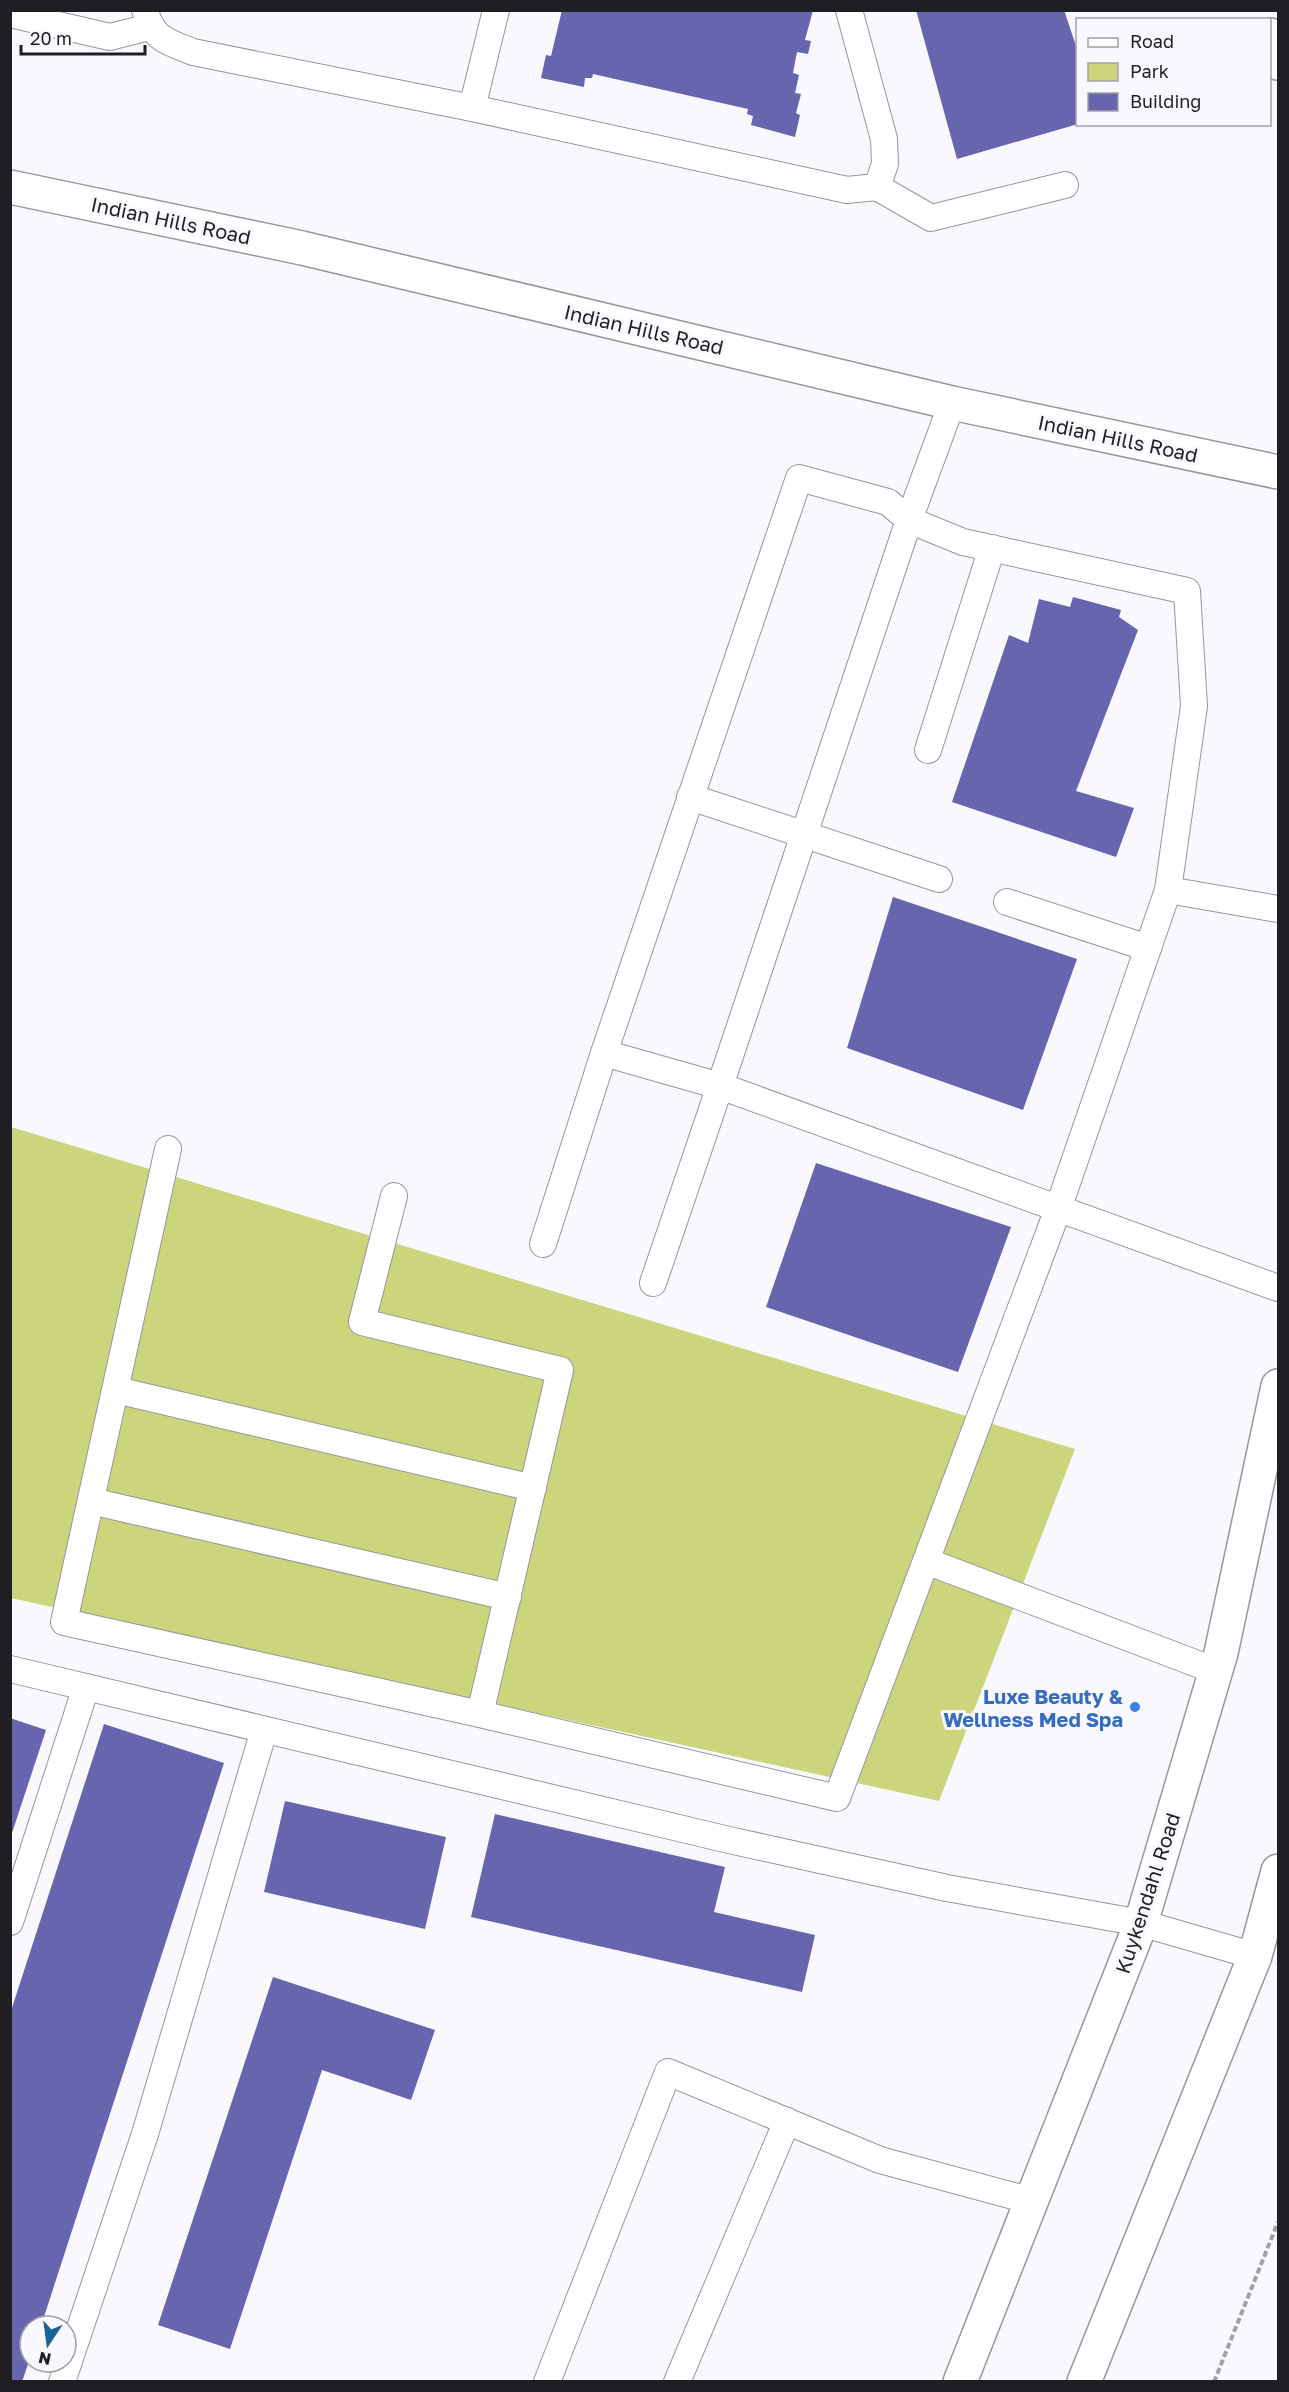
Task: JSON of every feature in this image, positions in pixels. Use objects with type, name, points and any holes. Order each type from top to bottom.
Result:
[{"type":"main road","points":[[1271,41],[1278,63]]},
{"type":"main road","name":"Indian Hills Road","points":[[10,187],[302,248],[952,403],[1278,472]]},
{"type":"main road","name":"Kuykendahl Road","points":[[960,2382],[1141,1923],[1216,1671],[1278,1386]]},
{"type":"main road","points":[[1084,2382],[1255,1956],[1278,1871]]},
{"type":"lane","points":[[472,108],[496,10]]},
{"type":"lane","points":[[849,10],[884,139],[885,164],[877,187]]},
{"type":"lane","points":[[10,14],[110,37],[147,19],[163,40],[193,52],[472,108],[847,190],[877,187],[931,218],[1065,185]]},
{"type":"lane","points":[[653,1283],[909,520],[952,403]]},
{"type":"lane","points":[[168,1149],[64,1622],[480,1714],[837,1798],[1058,1209],[1168,890],[1194,706],[1187,591],[963,542],[909,520],[888,502],[798,478],[604,1053],[543,1244]]},
{"type":"lane","points":[[928,750],[992,548]]},
{"type":"lane","points":[[690,796],[939,879]]},
{"type":"lane","points":[[1168,890],[1278,909]]},
{"type":"lane","points":[[1007,902],[1148,948]]},
{"type":"lane","points":[[604,1053],[720,1086],[1278,1288]]},
{"type":"lane","points":[[394,1196],[362,1322],[560,1370],[480,1714]]},
{"type":"lane","points":[[116,1390],[533,1488]]},
{"type":"lane","points":[[91,1501],[508,1597]]},
{"type":"lane","points":[[926,1561],[1216,1671]]},
{"type":"lane","points":[[10,1669],[729,1840],[947,1888],[1141,1923],[1255,1956]]},
{"type":"lane","points":[[10,1922],[86,1687]]},
{"type":"lane","points":[[62,2382],[146,2134],[264,1730]]},
{"type":"lane","points":[[547,2382],[668,2072],[880,2160],[1032,2201]]},
{"type":"lane","points":[[677,2382],[787,2121]]},
{"type":"path","points":[[1214,2382],[1278,2222]]},
{"type":"green space","points":[[11,1127],[1075,1449],[939,1801],[11,1598]]},
{"type":"building","points":[[562,10],[813,10],[805,40],[811,41],[808,54],[797,52],[793,73],[799,75],[795,93],[801,94],[796,113],[800,115],[795,137],[751,125],[753,116],[747,114],[748,109],[593,74],[592,78],[585,78],[584,87],[541,78],[546,55],[551,56]]},
{"type":"building","points":[[916,10],[1064,10],[1076,46],[1076,125],[957,159]]},
{"type":"building","points":[[1073,597],[1121,610],[1119,617],[1138,630],[1076,791],[1134,808],[1116,857],[952,802],[1009,635],[1028,643],[1039,599],[1070,607]]},
{"type":"building","points":[[893,897],[1077,959],[1023,1110],[847,1048]]},
{"type":"building","points":[[816,1163],[1011,1227],[958,1372],[766,1307]]},
{"type":"building","points":[[10,1718],[46,1730],[11,1836],[10,1836]]},
{"type":"building","points":[[104,1724],[224,1763],[45,2314],[18,2314],[18,2374],[25,2374],[22,2382],[10,2382],[10,2014]]},
{"type":"building","points":[[285,1801],[446,1837],[425,1929],[264,1892]]},
{"type":"building","points":[[495,1814],[725,1867],[714,1912],[815,1935],[802,1992],[471,1917]]},
{"type":"building","points":[[273,1977],[435,2030],[411,2100],[322,2070],[230,2349],[158,2325]]},
{"type":"place","name":"Luxe Beauty & Wellness Med Spa","points":[[1135,1707]]}]
